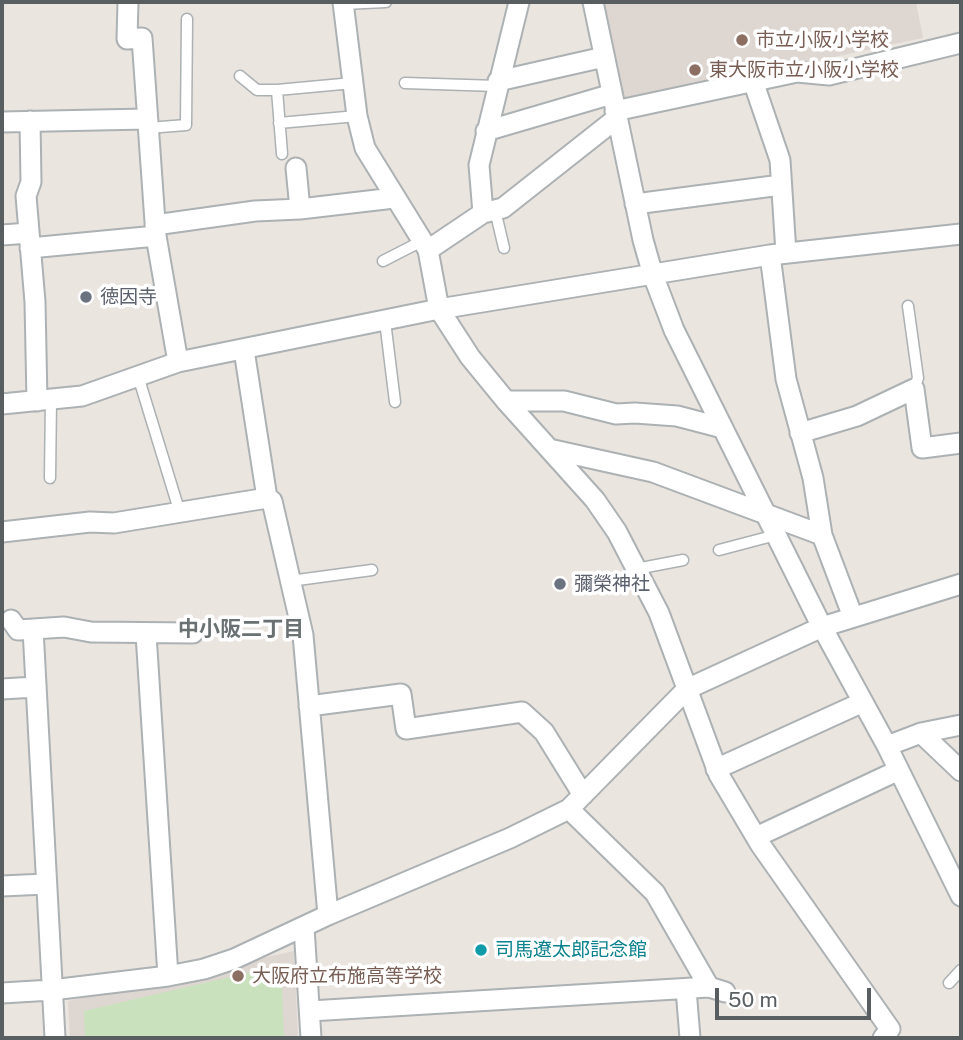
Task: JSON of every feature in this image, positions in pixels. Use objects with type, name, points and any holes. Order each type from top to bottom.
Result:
[{"type":"street","points":[[128,2],[127,38],[142,38],[155,231],[178,362]]},
{"type":"street","points":[[489,211],[479,165],[519,2]]},
{"type":"street","points":[[593,2],[635,204],[653,275],[674,330],[822,627],[899,769],[961,896]]},
{"type":"street","points":[[343,3],[356,116],[365,148],[425,246],[439,309],[470,357],[595,500],[617,532],[659,613],[716,769],[756,837],[890,1029],[883,1038]]},
{"type":"street","points":[[486,131],[797,72],[829,75],[961,43]]},
{"type":"street","points":[[498,83],[604,57]]},
{"type":"street","points":[[753,81],[780,160],[782,185],[778,254],[786,379],[813,478],[822,535],[853,617]]},
{"type":"street","points":[[425,246],[489,211],[503,208],[615,108]]},
{"type":"street","points":[[30,121],[31,183],[26,196],[44,400]]},
{"type":"street","points":[[2,122],[147,124]]},
{"type":"street","points":[[296,168],[300,209]]},
{"type":"street","points":[[635,204],[782,185]]},
{"type":"street","points":[[2,235],[30,240],[155,231],[255,211],[300,209],[394,198]]},
{"type":"street","points":[[2,404],[82,396],[178,362],[439,309],[778,254],[961,234]]},
{"type":"street","points":[[244,350],[267,498]]},
{"type":"street","points":[[800,433],[857,416],[914,389],[922,448],[961,443]]},
{"type":"street","points":[[506,401],[564,401],[616,414],[635,412],[677,416],[723,428]]},
{"type":"street","points":[[550,449],[653,471],[822,535]]},
{"type":"street","points":[[2,532],[114,523],[267,498],[272,501],[303,635],[328,915]]},
{"type":"street","points":[[2,993],[52,990],[168,976],[204,969],[234,959],[328,915],[510,838],[576,802],[687,689],[822,627],[961,584]]},
{"type":"street","points":[[11,620],[18,630],[64,627],[91,632],[193,634]]},
{"type":"street","points":[[33,629],[55,1038]]},
{"type":"street","points":[[146,634],[168,976]]},
{"type":"street","points":[[2,689],[35,687]]},
{"type":"street","points":[[309,706],[401,694],[406,729],[522,712],[544,732],[576,802],[655,893],[717,990],[686,989],[310,1011]]},
{"type":"street","points":[[716,769],[863,702]]},
{"type":"street","points":[[887,746],[921,733],[961,725]]},
{"type":"street","points":[[921,733],[961,771]]},
{"type":"street","points":[[756,837],[899,769]]},
{"type":"street","points":[[2,886],[46,884]]},
{"type":"street","points":[[304,927],[311,1038]]},
{"type":"street","points":[[686,989],[690,1038]]},
{"type":"lane","points":[[343,3],[386,2]]},
{"type":"lane","points":[[147,124],[186,125],[187,19]]},
{"type":"lane","points":[[240,76],[257,90],[353,83]]},
{"type":"lane","points":[[405,83],[498,83]]},
{"type":"lane","points":[[277,90],[282,154]]},
{"type":"lane","points":[[279,123],[356,116]]},
{"type":"lane","points":[[489,211],[504,248]]},
{"type":"lane","points":[[383,261],[425,246]]},
{"type":"lane","points":[[908,306],[918,378],[914,389]]},
{"type":"lane","points":[[385,321],[395,402]]},
{"type":"lane","points":[[138,376],[180,513]]},
{"type":"lane","points":[[44,400],[50,478]]},
{"type":"lane","points":[[719,550],[776,535]]},
{"type":"lane","points":[[636,569],[683,560]]},
{"type":"lane","points":[[289,581],[372,570]]},
{"type":"lane","points":[[949,983],[961,970]]},
{"type":"shaded area","name":"東大阪市立小阪小学校","points":[[601,2],[916,2],[923,38],[624,102]]},
{"type":"shaded area","name":"大阪府立布施高等学校","points":[[294,951],[298,1038],[70,1038],[68,1001]]},
{"type":"green space","name":"大阪府立布施高等学校","points":[[281,965],[284,1038],[85,1038],[84,1011]]},
{"type":"place","name":"市立小阪小学校","points":[[742,40]]},
{"type":"place","name":"東大阪市立小阪小学校","points":[[695,70]]},
{"type":"place","name":"徳因寺","points":[[86,297]]},
{"type":"place","name":"彌榮神社","points":[[560,584]]},
{"type":"place","name":"司馬遼太郎記念館","points":[[481,950]]},
{"type":"place","name":"大阪府立布施高等学校","points":[[238,976]]},
{"type":"district","name":"中小阪二丁目","points":[[241,630]]}]
